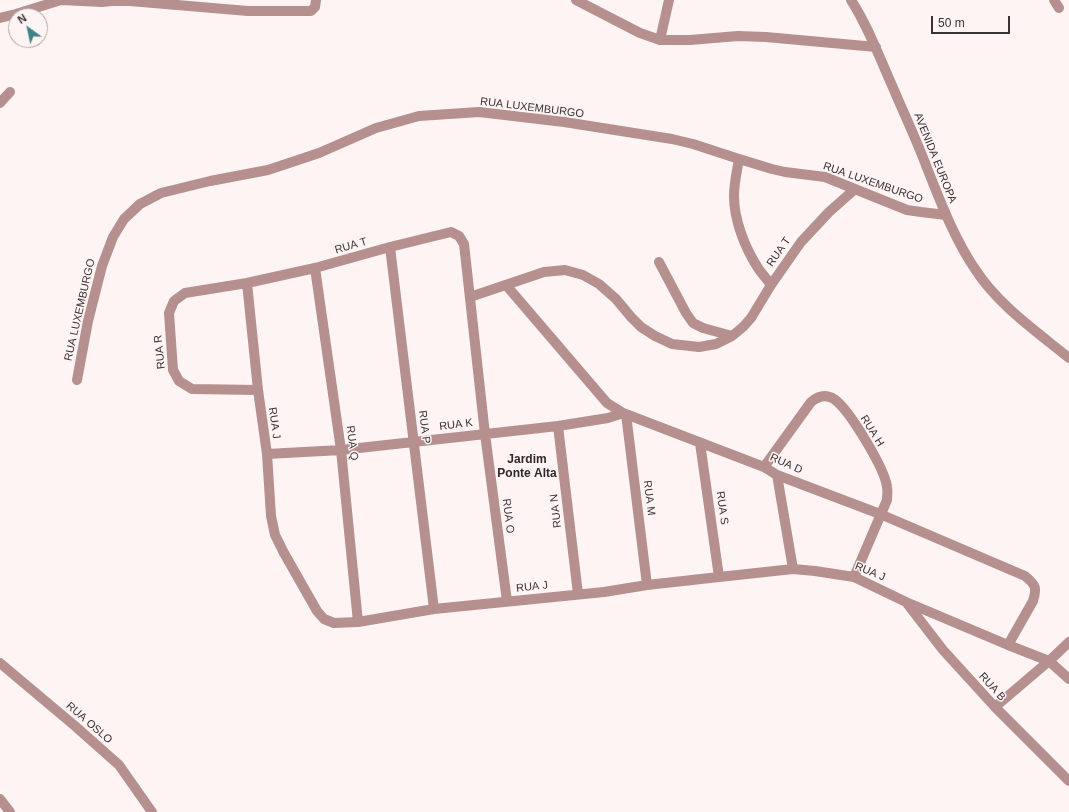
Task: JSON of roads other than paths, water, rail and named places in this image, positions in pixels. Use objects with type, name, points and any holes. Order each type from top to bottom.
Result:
[{"type":"street","points":[[0,18],[42,3],[61,0],[102,2],[111,0],[248,11],[311,11],[316,0]]},
{"type":"street","points":[[576,0],[640,33],[660,40],[690,40],[738,36],[766,37],[876,47]]},
{"type":"street","points":[[660,40],[669,0]]},
{"type":"street","name":"AVENIDA EUROPA","points":[[851,0],[861,16],[876,47],[917,141],[946,215],[961,247],[975,270],[987,286],[1015,314],[1069,358]]},
{"type":"street","points":[[0,103],[10,92]]},
{"type":"street","name":"RUA LUXEMBURGO","points":[[77,380],[88,321],[102,266],[113,238],[124,219],[140,204],[161,193],[210,181],[268,170],[319,153],[376,128],[419,116],[479,112],[564,122],[672,139],[785,172],[826,177],[907,210],[946,215]]},
{"type":"street","points":[[739,159],[734,196],[737,219],[746,246],[758,269],[771,285]]},
{"type":"street","name":"RUA T","points":[[470,297],[544,272],[565,270],[583,275],[599,284],[616,299],[641,327],[655,336],[672,344],[699,347],[716,344],[732,336],[743,328],[801,242],[825,216],[854,189]]},
{"type":"street","name":"RUA T","points":[[185,293],[247,283],[315,268],[451,232],[459,236],[464,244],[485,434]]},
{"type":"street","name":"RUA P","points":[[390,247],[434,609]]},
{"type":"street","points":[[659,262],[686,313],[693,322],[703,328],[732,336]]},
{"type":"street","name":"RUA Q","points":[[315,268],[341,450],[358,622]]},
{"type":"street","name":"RUA J","points":[[247,283],[258,390],[267,454],[271,516],[275,535],[317,611],[324,619],[334,623],[358,622],[434,609],[604,592],[647,585],[793,569],[854,577],[906,602],[1049,661],[1069,679]]},
{"type":"street","name":"RUA D","points":[[506,285],[607,402],[625,414],[764,467],[777,475],[880,514],[1025,576],[1033,583],[1036,591],[1033,601],[1008,645]]},
{"type":"street","name":"RUA R","points":[[185,293],[174,301],[169,313],[173,370],[179,381],[192,389],[258,390]]},
{"type":"street","name":"RUA H","points":[[764,467],[811,402],[821,396],[827,396],[840,404],[858,428],[883,474],[887,487],[887,500],[854,577]]},
{"type":"street","name":"RUA K","points":[[267,454],[341,450],[558,426],[625,414]]},
{"type":"street","name":"RUA M","points":[[625,414],[647,585]]},
{"type":"street","name":"RUA N","points":[[558,426],[578,594]]},
{"type":"street","name":"RUA O","points":[[485,434],[507,601]]},
{"type":"street","name":"RUA S","points":[[700,443],[720,577]]},
{"type":"street","points":[[777,475],[793,569]]},
{"type":"street","name":"RUA B","points":[[906,602],[943,650],[994,707],[1069,781]]},
{"type":"street","points":[[994,707],[1049,661],[1069,642]]},
{"type":"street","name":"RUA OSLO","points":[[0,663],[75,726],[118,765],[152,812]]},
{"type":"street","points":[[0,799],[10,812]]},
{"type":"district","name":"Jardim Ponte Alta","points":[[527,467]]}]
